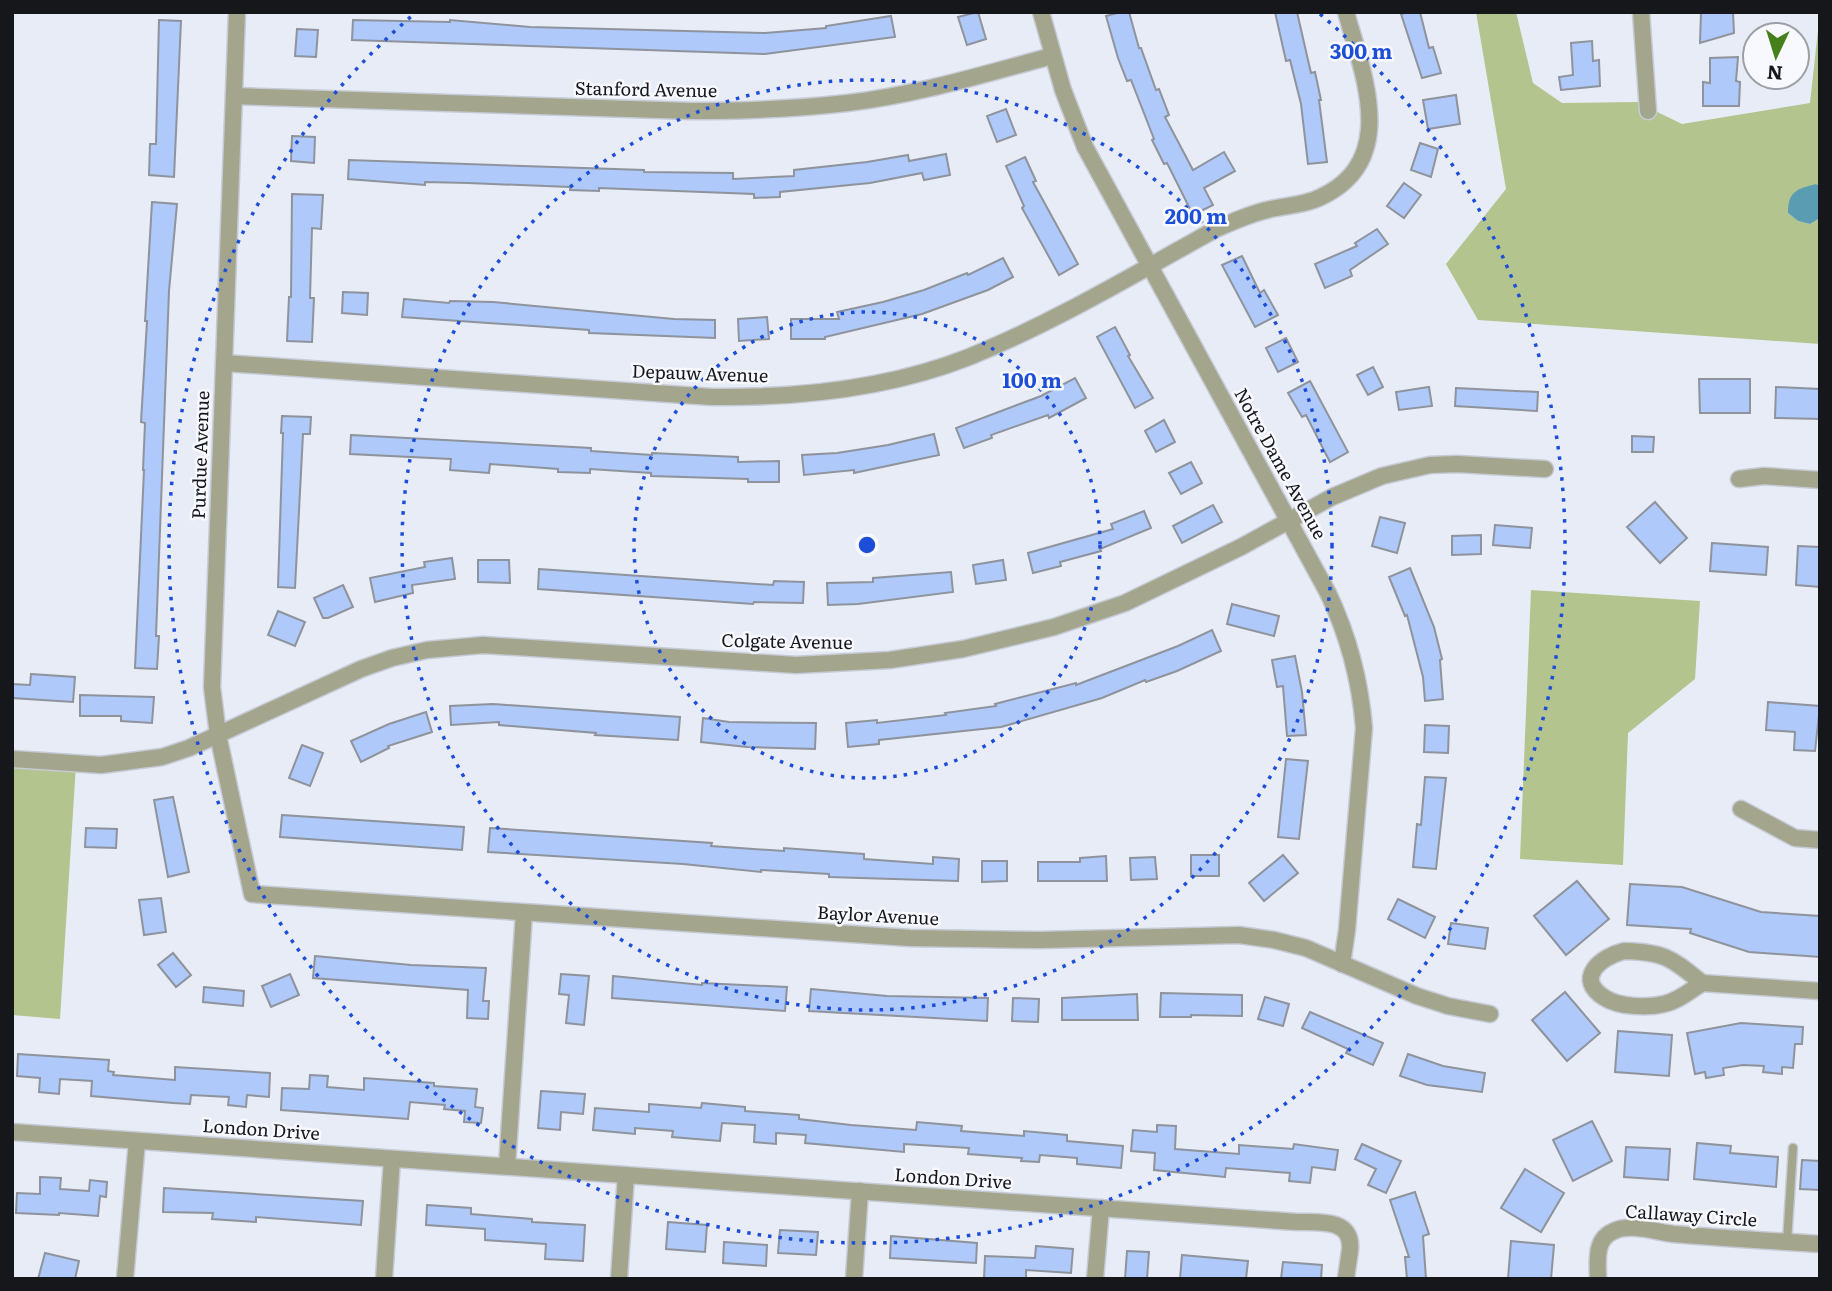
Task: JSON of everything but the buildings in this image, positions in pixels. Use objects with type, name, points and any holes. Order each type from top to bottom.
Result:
[{"type":"street","name":"Purdue Avenue","points":[[237,12],[212,687],[218,735],[252,894]]},
{"type":"street","name":"Notre Dame Avenue","points":[[1041,12],[1052,56],[1085,147],[1288,521],[1341,622],[1354,658],[1362,698],[1363,754],[1348,930],[1342,964]]},
{"type":"street","name":"Depauw Avenue","points":[[224,363],[712,397],[806,394],[897,379],[967,357],[1018,335],[1216,229],[1248,215],[1312,201],[1329,193],[1345,180],[1357,165],[1369,134],[1371,115],[1346,12]]},
{"type":"street","points":[[1641,12],[1648,111]]},
{"type":"street","name":"Stanford Avenue","points":[[234,96],[677,111],[761,111],[849,103],[920,90],[991,74],[1052,56]]},
{"type":"street","name":"Colgate Avenue","points":[[12,759],[101,765],[162,757],[218,735],[361,669],[392,658],[457,646],[483,645],[796,665],[890,660],[963,649],[1054,627],[1125,603],[1231,552],[1357,485],[1405,470],[1457,464],[1545,469]]},
{"type":"street","points":[[1739,479],[1764,476],[1820,480]]},
{"type":"street","points":[[1741,810],[1795,838],[1820,840]]},
{"type":"street","name":"Baylor Avenue","points":[[252,894],[910,938],[1040,940],[1239,935],[1306,948],[1417,996],[1448,1006],[1490,1014]]},
{"type":"street","points":[[507,1166],[524,913]]},
{"type":"street","points":[[1702,983],[1674,1001],[1650,1006],[1616,1003],[1604,998],[1592,984],[1591,975],[1594,967],[1609,954],[1635,951],[1671,958],[1702,983],[1820,991]]},
{"type":"street","name":"London Drive","points":[[12,1132],[1297,1222],[1328,1222],[1338,1225],[1349,1238],[1351,1247],[1346,1279]]},
{"type":"street","points":[[125,1279],[137,1141]]},
{"type":"street","points":[[384,1279],[392,1159]]},
{"type":"street","points":[[619,1279],[626,1175]]},
{"type":"street","points":[[854,1279],[860,1191]]},
{"type":"street","points":[[1095,1279],[1101,1208]]},
{"type":"street","name":"Callaway Circle","points":[[1598,1279],[1598,1250],[1602,1241],[1614,1231],[1624,1228],[1671,1234],[1820,1244]]},
{"type":"lane","points":[[1787,1242],[1793,1148]]},
{"type":"green space","points":[[1476,12],[1516,12],[1533,83],[1562,103],[1637,102],[1682,124],[1810,103],[1820,12],[1820,186],[1816,184],[1788,213],[1798,221],[1810,224],[1820,218],[1820,344],[1478,320],[1446,264],[1506,189]]},
{"type":"green space","points":[[1531,590],[1700,601],[1695,679],[1628,733],[1623,865],[1520,859]]},
{"type":"green space","points":[[12,759],[76,764],[60,1019],[12,1015]]},
{"type":"water","points":[[1816,184],[1820,186],[1820,218],[1810,224],[1798,221],[1788,213],[1792,195]]}]
